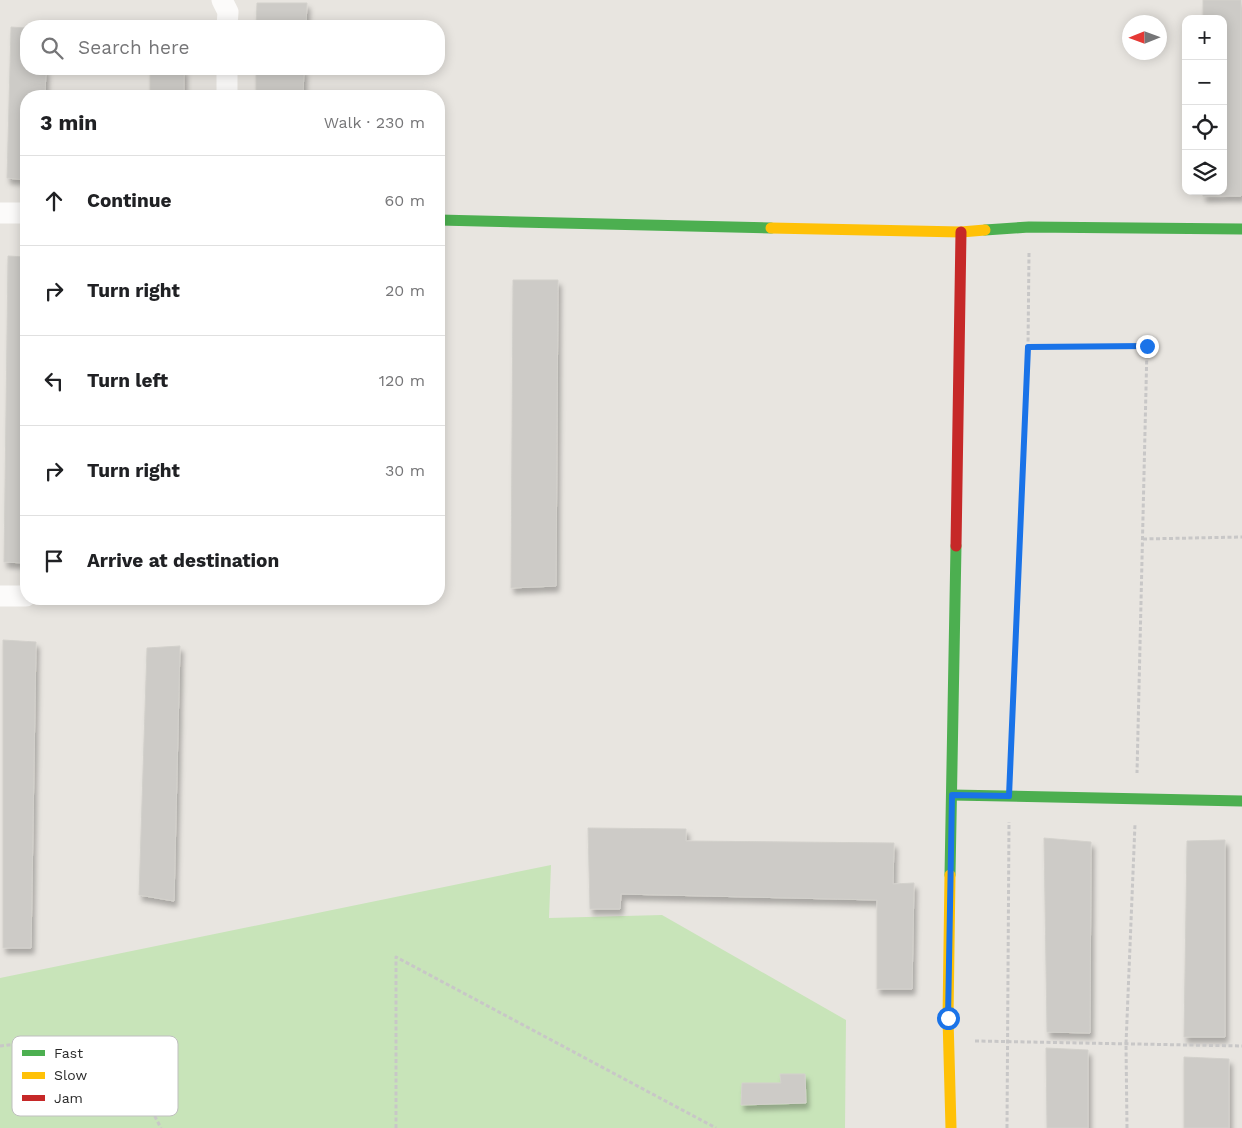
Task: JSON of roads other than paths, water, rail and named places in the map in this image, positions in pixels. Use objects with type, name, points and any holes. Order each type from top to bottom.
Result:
[{"type":"street","points":[[222,0],[228,12],[228,20]]},
{"type":"street","points":[[226,90],[227,75]]},
{"type":"street","points":[[0,213],[20,213]]},
{"type":"street","points":[[445,220],[961,232],[1029,227],[1242,229]]},
{"type":"street","points":[[951,1128],[948,1018],[961,232]]},
{"type":"street","points":[[0,596],[20,596]]},
{"type":"street","points":[[952,795],[1242,801]]}]
